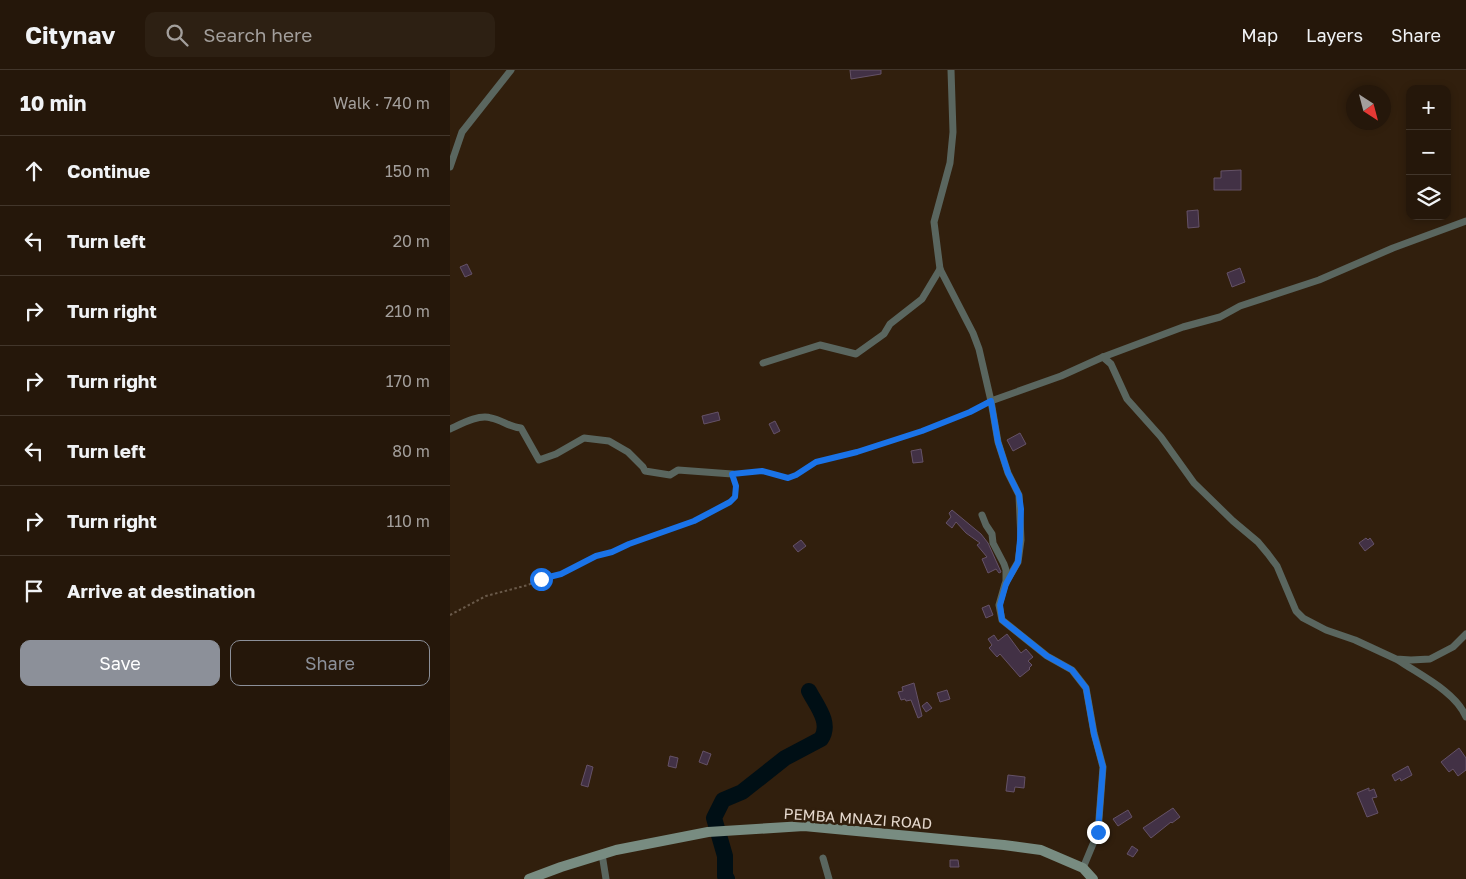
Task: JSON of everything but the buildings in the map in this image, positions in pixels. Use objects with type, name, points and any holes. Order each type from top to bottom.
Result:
[{"type":"main road","name":"PEMBA MNAZI ROAD","points":[[529,879],[616,850],[708,832],[804,826],[1041,850],[1083,868],[1094,879]]},
{"type":"street","points":[[450,167],[462,132],[511,70]]},
{"type":"street","points":[[951,70],[952,132],[950,163],[934,222],[940,269],[973,333],[991,401],[998,442],[1008,473],[1019,495],[1021,509],[1018,562],[1006,584],[1000,605],[1002,620],[1047,656],[1072,670],[1086,688],[1094,734],[1103,767],[1098,832],[1083,868]]},
{"type":"street","points":[[991,401],[1061,376],[1103,357],[1182,327],[1220,317],[1240,306],[1318,280],[1393,248],[1466,221]]},
{"type":"street","points":[[763,363],[820,345],[856,354],[884,334],[890,324],[922,299],[940,269]]},
{"type":"street","points":[[1103,357],[1111,364],[1127,399],[1161,437],[1194,482],[1233,521],[1258,542],[1268,554],[1277,566],[1296,611],[1303,618],[1326,630],[1396,658],[1447,694],[1464,711],[1466,717]]},
{"type":"street","points":[[450,429],[472,419],[490,417],[512,427],[521,428],[539,460],[556,454],[584,438],[609,441],[628,452],[643,467],[645,472],[670,475],[678,470],[732,474]]},
{"type":"street","points":[[982,515],[1004,564],[1006,584]]},
{"type":"street","points":[[1396,658],[1411,660],[1430,659],[1453,647],[1466,634]]},
{"type":"street","points":[[602,854],[606,879]]},
{"type":"street","points":[[823,858],[829,879]]},
{"type":"path","points":[[450,615],[486,596],[561,574],[596,556],[612,552],[694,521],[730,502],[735,497],[736,486],[732,474],[762,471],[788,478],[816,462],[857,452],[922,431],[970,412],[991,401]]},
{"type":"waterway","points":[[727,879],[725,876],[725,856],[714,818],[723,800],[742,792],[785,758],[821,739],[825,727],[824,720],[809,691]]},
{"type":"route","points":[[541,579],[561,574],[596,556],[612,552],[694,521],[730,502],[735,497],[736,486],[732,474],[762,471],[788,478],[816,462],[857,452],[922,431],[970,412],[991,401],[998,442],[1008,473],[1019,495],[1021,509],[1018,562],[1006,584],[1000,605],[1002,620],[1047,656],[1072,670],[1086,688],[1094,734],[1103,767],[1098,832]]}]
